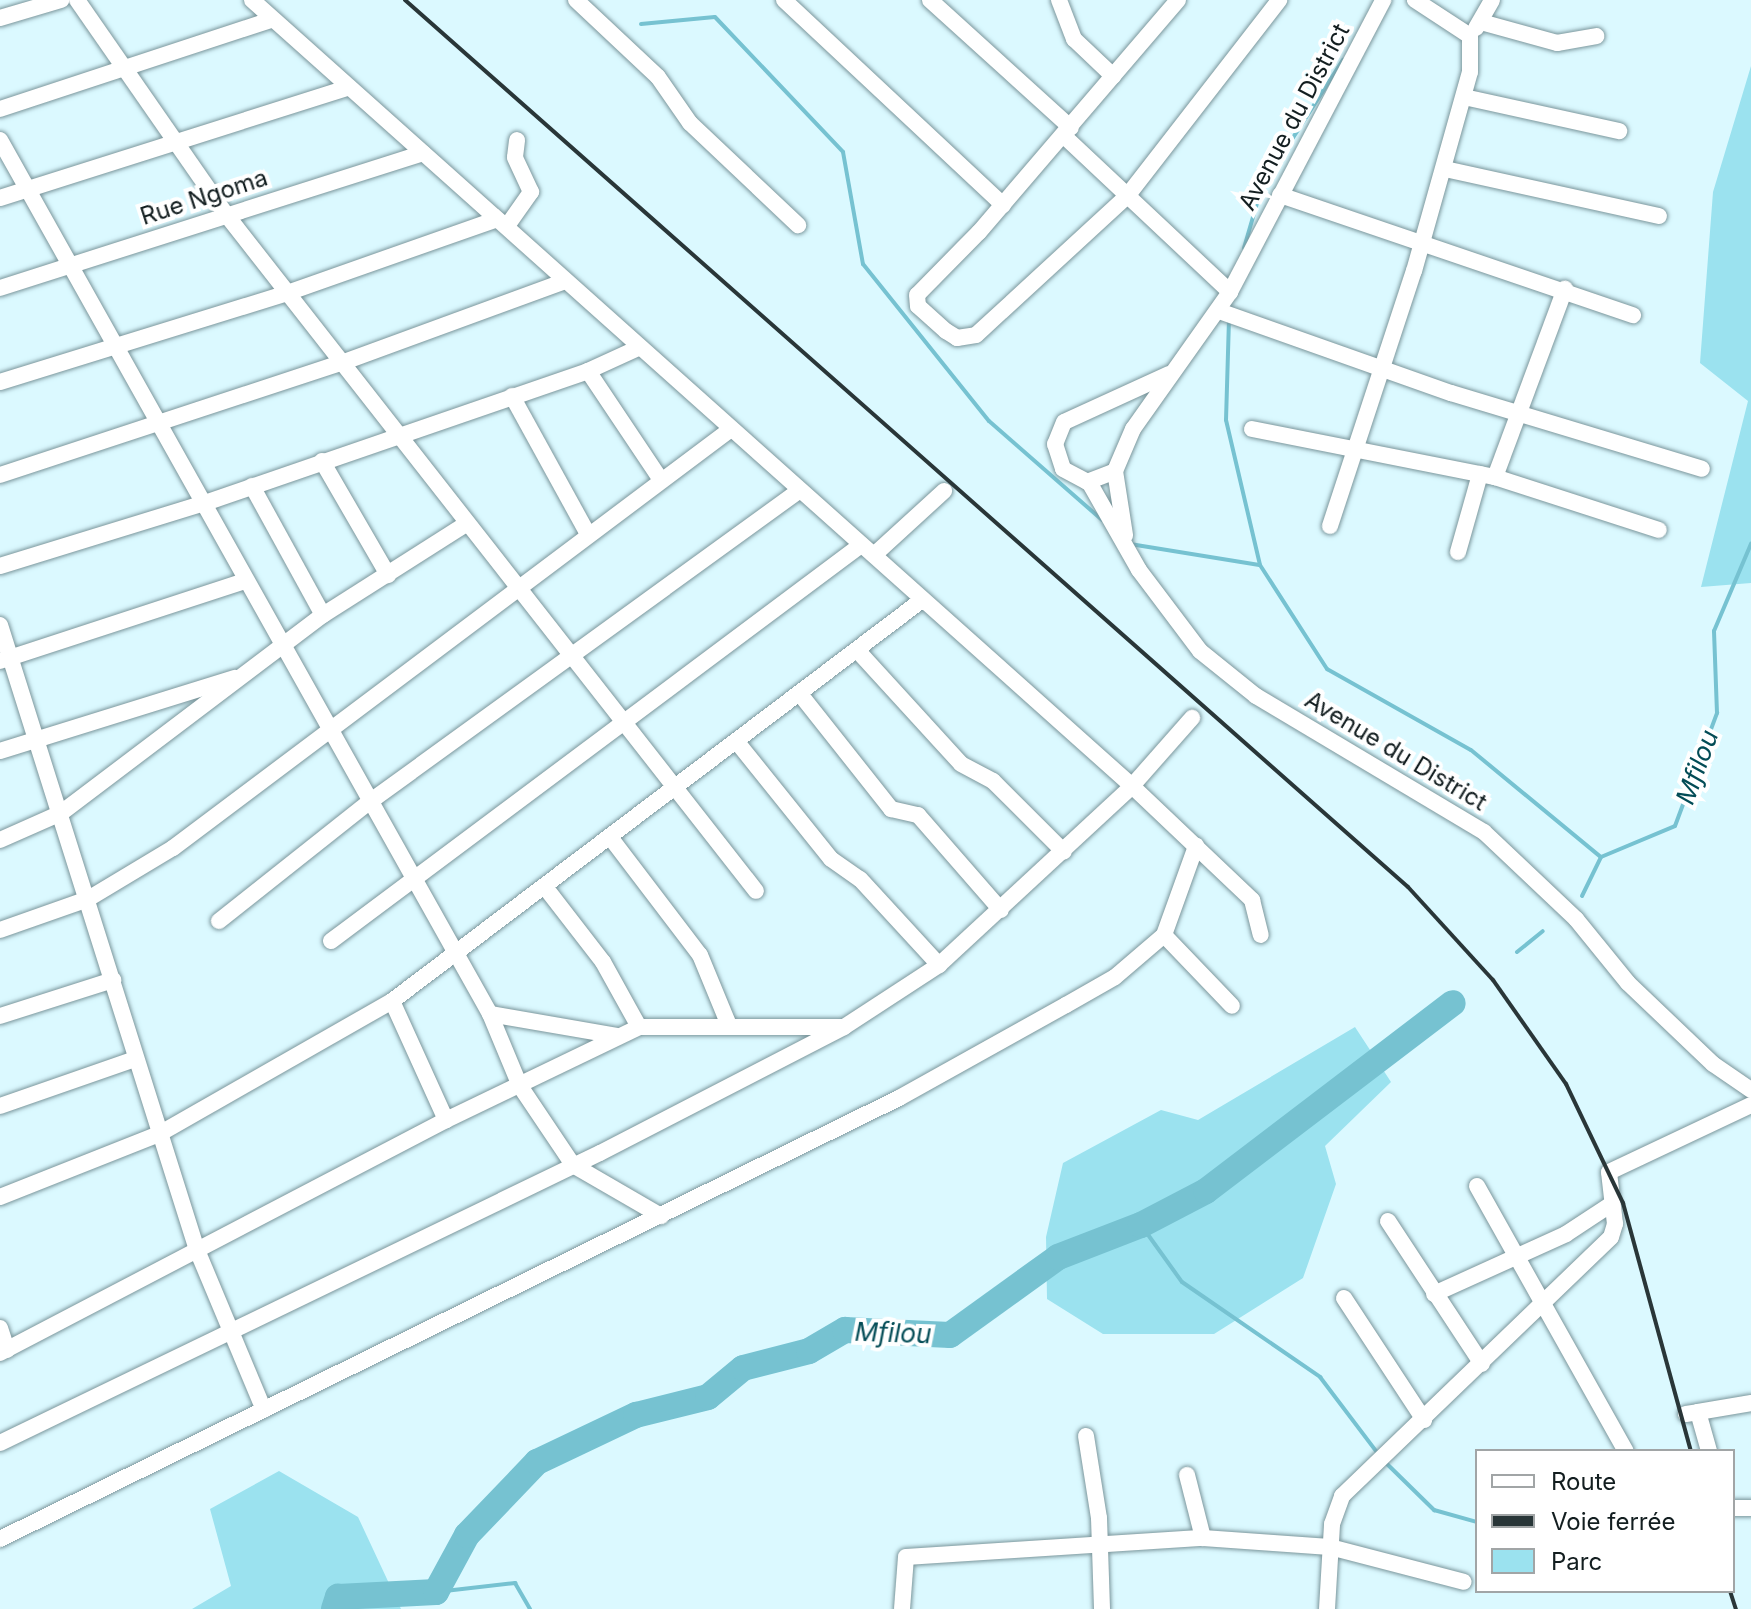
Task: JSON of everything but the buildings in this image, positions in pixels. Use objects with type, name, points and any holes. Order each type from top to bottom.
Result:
[{"type":"street","points":[[0,18],[61,0]]},
{"type":"street","points":[[77,0],[225,213],[344,362],[514,588],[756,891]]},
{"type":"street","points":[[252,0],[502,222],[638,348],[1132,786],[1256,905],[1261,935]]},
{"type":"street","points":[[576,0],[658,77],[690,123],[798,225]]},
{"type":"street","points":[[784,0],[1003,205]]},
{"type":"street","points":[[930,0],[1230,292]]},
{"type":"street","points":[[1059,0],[1074,39],[1113,76]]},
{"type":"street","points":[[1178,0],[1003,205],[917,295],[918,306],[957,338],[976,335],[1128,195],[1279,0]]},
{"type":"street","name":"Avenue du District","points":[[1128,549],[1115,471],[1169,374],[1219,311],[1230,292],[1383,0]]},
{"type":"street","points":[[1415,0],[1470,36]]},
{"type":"street","points":[[1330,526],[1445,169],[1464,97],[1470,36],[1492,0]]},
{"type":"street","points":[[0,109],[273,19]]},
{"type":"street","points":[[1481,22],[1557,43],[1596,36]]},
{"type":"street","points":[[0,198],[349,87]]},
{"type":"street","points":[[1464,97],[1619,131]]},
{"type":"street","points":[[0,140],[411,882],[490,1014],[520,1086],[573,1165],[661,1216]]},
{"type":"street","points":[[0,382],[502,222],[531,192],[515,157],[517,140]]},
{"type":"street","name":"Rue Ngoma","points":[[0,288],[225,213],[423,153]]},
{"type":"street","points":[[1445,169],[1659,216]]},
{"type":"street","points":[[1280,195],[1422,245],[1565,289],[1633,315]]},
{"type":"street","points":[[0,475],[344,362],[565,281]]},
{"type":"street","points":[[1458,552],[1487,475],[1518,414],[1565,289]]},
{"type":"street","points":[[1219,311],[1518,414],[1702,469]]},
{"type":"street","points":[[0,566],[202,504],[396,434],[588,371],[638,348]]},
{"type":"street","points":[[588,371],[661,480]]},
{"type":"street","name":"Avenue du District","points":[[1169,374],[1079,412],[1057,431],[1063,469],[1089,482],[1162,603],[1223,672],[1484,832],[1576,919],[1628,983],[1713,1064],[1751,1090]]},
{"type":"street","points":[[512,396],[588,534]]},
{"type":"street","points":[[0,930],[88,899],[173,848],[514,588],[731,429]]},
{"type":"street","points":[[1252,429],[1487,475],[1659,530]]},
{"type":"street","points":[[322,461],[388,575]]},
{"type":"street","points":[[1089,482],[1115,471]]},
{"type":"street","points":[[252,486],[323,615]]},
{"type":"street","points":[[219,921],[368,803],[800,490]]},
{"type":"street","points":[[331,941],[622,722],[868,550],[944,491]]},
{"type":"street","points":[[0,840],[61,813],[323,615],[466,524]]},
{"type":"street","points":[[6,659],[245,581]]},
{"type":"street","points":[[0,1197],[159,1134],[392,1001],[922,600]]},
{"type":"street","points":[[0,625],[6,659],[38,738],[135,1059],[197,1250],[264,1410]]},
{"type":"street","points":[[857,650],[961,764],[993,781],[1064,852]]},
{"type":"street","points":[[0,751],[240,676]]},
{"type":"street","points":[[800,694],[891,809],[918,815],[1001,910]]},
{"type":"street","points":[[0,1443],[573,1165],[844,1027],[939,965],[1001,910],[1132,786],[1192,718]]},
{"type":"street","points":[[737,742],[831,859],[860,879],[939,965]]},
{"type":"street","points":[[610,837],[700,955],[728,1023]]},
{"type":"street","points":[[0,1539],[661,1216],[989,1049],[1115,977],[1164,935],[1196,846]]},
{"type":"street","points":[[545,887],[603,962],[639,1027]]},
{"type":"street","points":[[1164,935],[1232,1006]]},
{"type":"street","points":[[0,1016],[113,980]]},
{"type":"street","points":[[392,1001],[446,1120]]},
{"type":"street","points":[[490,1014],[618,1036]]},
{"type":"street","points":[[0,1328],[3,1351],[446,1120],[639,1027],[728,1023],[844,1027]]},
{"type":"street","points":[[0,1106],[135,1059]]},
{"type":"street","points":[[1327,1609],[1330,1547],[1342,1496],[1482,1364],[1615,1231],[1609,1172],[1751,1105]]},
{"type":"street","points":[[1477,1186],[1625,1449]]},
{"type":"street","points":[[1434,1294],[1516,1256],[1610,1205]]},
{"type":"street","points":[[1388,1221],[1482,1364]]},
{"type":"street","points":[[1344,1298],[1424,1420]]},
{"type":"street","points":[[1708,1449],[1692,1413],[1751,1403]]},
{"type":"street","points":[[1086,1436],[1101,1547],[1102,1609]]},
{"type":"street","points":[[1187,1475],[1203,1538]]},
{"type":"street","points":[[902,1609],[906,1557],[1101,1547],[1203,1538],[1330,1547],[1464,1582]]},
{"type":"green space","points":[[1751,66],[1751,583],[1701,587],[1748,401],[1700,363],[1713,192]]},
{"type":"green space","points":[[1355,1027],[1391,1082],[1325,1146],[1336,1184],[1303,1278],[1214,1334],[1103,1334],[1047,1299],[1046,1237],[1063,1163],[1161,1110],[1198,1120]]},
{"type":"green space","points":[[279,1471],[358,1517],[401,1609],[192,1609],[231,1586],[210,1509]]},
{"type":"waterway","points":[[641,24],[715,17],[843,152],[863,264],[989,421],[1102,520]]},
{"type":"waterway","points":[[1244,248],[1262,186],[1343,60]]},
{"type":"waterway","points":[[1229,319],[1226,420],[1260,565],[1327,669],[1471,750],[1601,857]]},
{"type":"waterway","points":[[1130,544],[1259,565]]},
{"type":"waterway","name":"Mfilou","points":[[1582,896],[1601,857],[1675,826],[1717,713],[1714,631],[1751,544]]},
{"type":"waterway","name":"Mfilou","points":[[1517,952],[1543,931]]},
{"type":"waterway","name":"Mfilou","points":[[334,1609],[338,1597],[436,1592],[467,1535],[537,1462],[636,1415],[708,1397],[743,1368],[809,1351],[845,1330],[950,1335],[1058,1257],[1141,1225],[1206,1191],[1453,1003]]},
{"type":"waterway","points":[[1141,1225],[1182,1282],[1320,1377],[1379,1455]]},
{"type":"waterway","points":[[1385,1462],[1434,1510],[1475,1521]]},
{"type":"waterway","points":[[436,1592],[515,1583],[530,1609]]},
{"type":"railway","points":[[405,0],[1408,887],[1493,980],[1566,1084],[1623,1203],[1690,1449]]},
{"type":"railway","points":[[1731,1593],[1736,1609]]}]
